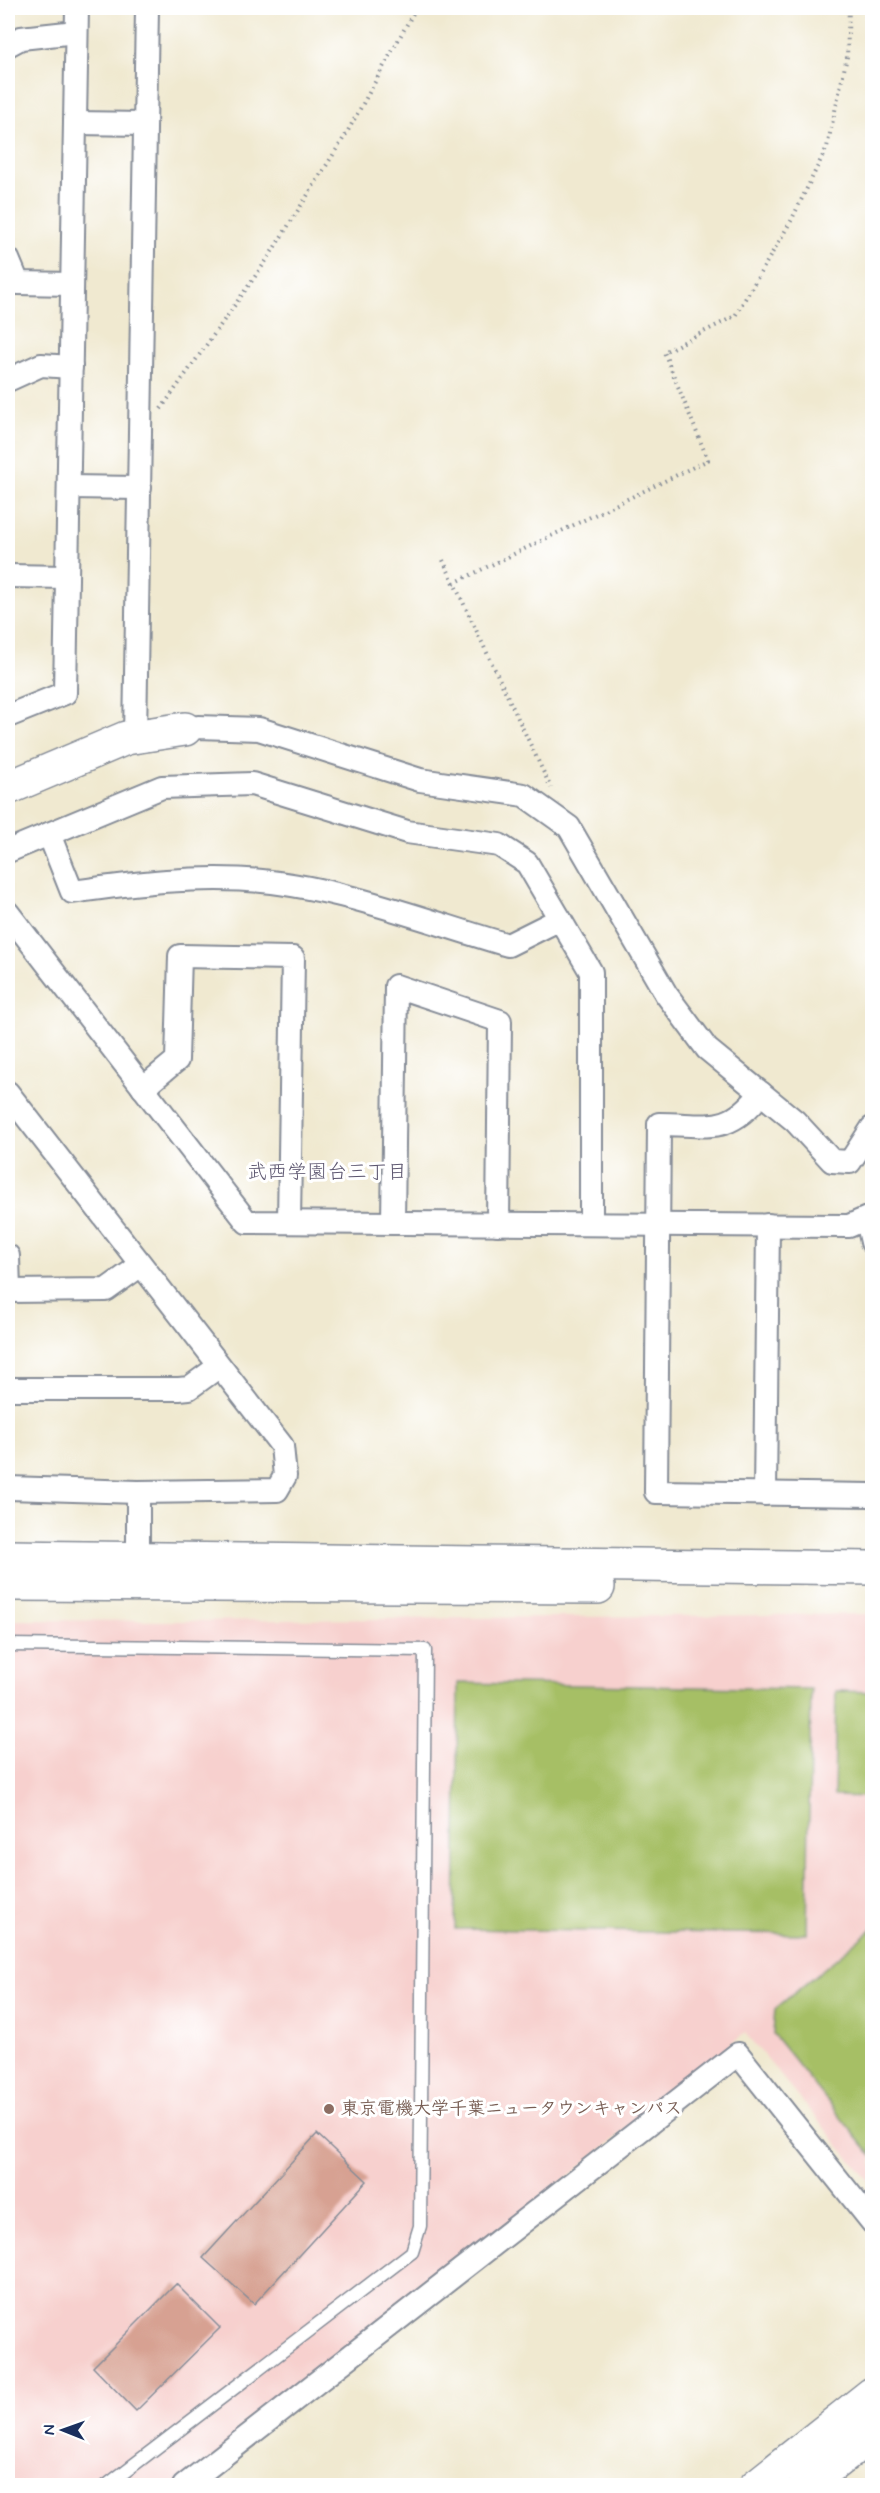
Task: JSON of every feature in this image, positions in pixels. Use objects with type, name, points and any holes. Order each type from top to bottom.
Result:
[{"type":"street","points":[[8,716],[65,693],[76,8]]},
{"type":"street","points":[[135,736],[147,8]]},
{"type":"street","points":[[8,45],[21,38],[76,32]]},
{"type":"street","points":[[75,123],[145,124]]},
{"type":"street","points":[[8,259],[18,283],[72,284]]},
{"type":"street","points":[[8,380],[40,365],[71,367]]},
{"type":"street","points":[[69,487],[140,488]]},
{"type":"street","points":[[8,576],[67,578]]},
{"type":"street","points":[[8,788],[135,736],[185,729],[259,729],[420,780],[524,795],[569,826],[590,867],[666,994],[707,1049],[795,1121],[832,1161],[850,1162],[873,1128]]},
{"type":"street","points":[[8,851],[162,787],[252,784],[407,832],[499,845],[527,863],[591,972],[591,1224]]},
{"type":"street","points":[[49,834],[72,892],[176,880],[262,881],[324,892],[508,945],[560,919]]},
{"type":"street","points":[[8,913],[247,1222],[849,1226],[870,1218],[873,1242]]},
{"type":"street","points":[[143,1088],[177,1060],[180,956],[293,958],[289,1222]]},
{"type":"street","points":[[393,1223],[396,986],[500,1021],[498,1224]]},
{"type":"street","points":[[8,1093],[218,1367],[282,1446],[285,1476],[277,1490],[138,1492],[8,1488]]},
{"type":"street","points":[[761,1093],[746,1113],[724,1125],[659,1124],[656,1492],[873,1495]]},
{"type":"street","points":[[765,1494],[768,1225]]},
{"type":"street","points":[[8,1256],[10,1258],[8,1291],[106,1290],[141,1265]]},
{"type":"street","points":[[8,1389],[189,1388],[218,1367]]},
{"type":"street","points":[[138,1492],[138,1560]]},
{"type":"street","points":[[8,1557],[873,1568]]},
{"type":"street","points":[[8,1584],[873,1587]]},
{"type":"street","points":[[184,2486],[738,2054],[873,2222]]},
{"type":"street","points":[[756,2486],[873,2394]]},
{"type":"street","points":[[805,2486],[873,2434]]},
{"type":"lane","points":[[8,1645],[425,1650],[420,2226],[412,2252],[106,2486]]},
{"type":"path","points":[[141,437],[266,261],[345,136],[416,8]]},
{"type":"path","points":[[454,583],[708,460],[664,352],[735,316],[791,221],[827,147],[847,57],[849,8]]},
{"type":"path","points":[[443,561],[569,826]]},
{"type":"shaded area","name":"東京電機大学千葉ニュータウンキャンパス","points":[[872,1614],[872,2185],[745,2033],[187,2485],[8,2486],[8,1620],[180,1621]]},
{"type":"green space","points":[[458,1683],[811,1689],[807,1934],[455,1929]]},
{"type":"green space","points":[[836,1691],[872,1692],[872,1797],[834,1796]]},
{"type":"green space","points":[[872,1929],[872,2156],[773,2034],[775,2009]]},
{"type":"building","points":[[317,2134],[367,2181],[254,2304],[203,2258]]},
{"type":"building","points":[[176,2284],[220,2328],[136,2411],[93,2367]]},
{"type":"place","name":"東京電機大学千葉ニュータウンキャンパス","points":[[329,2109]]},
{"type":"district","name":"武西学園台三丁目","points":[[327,1172]]}]
